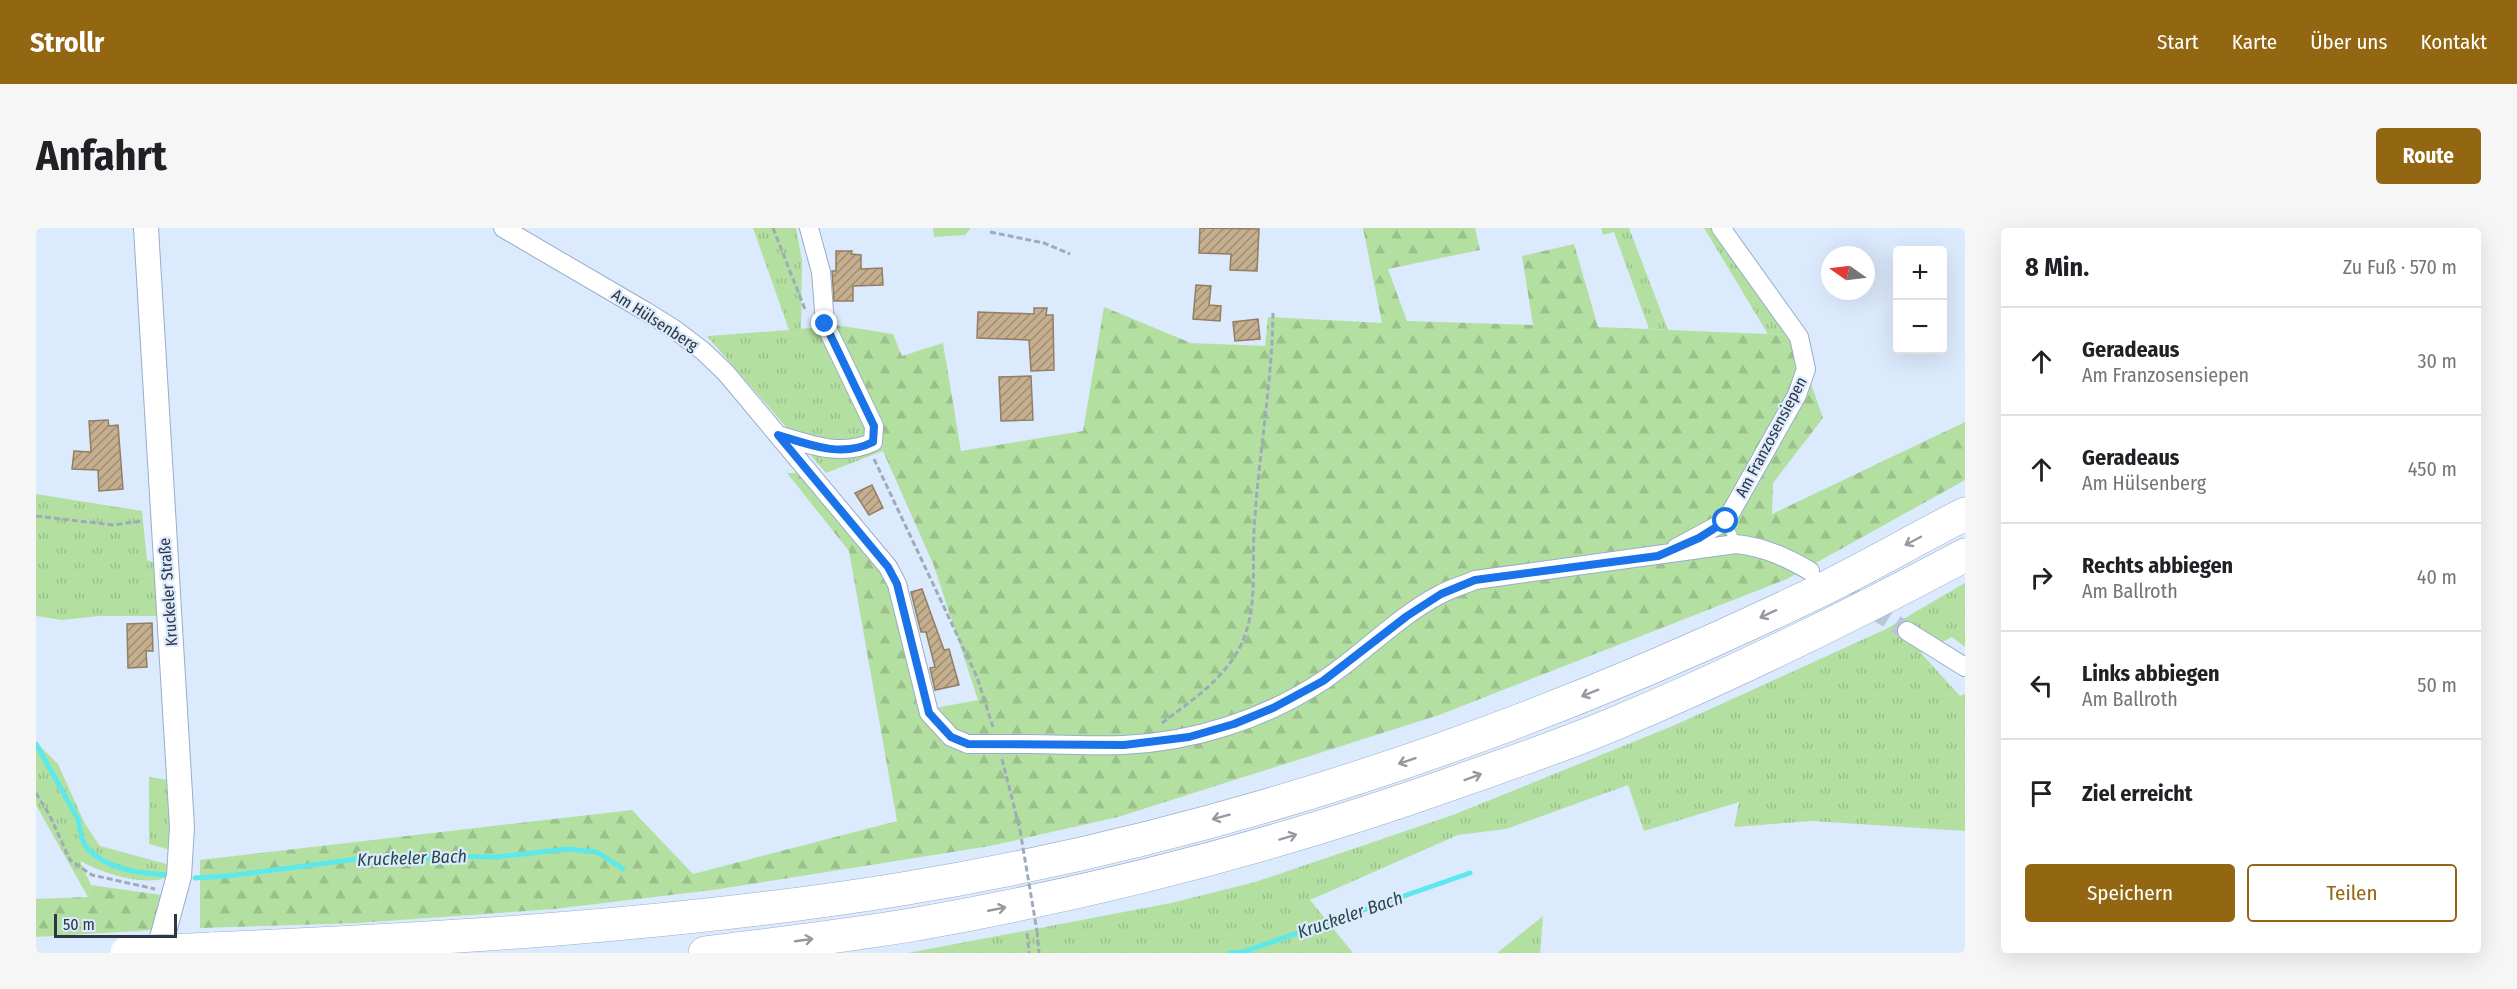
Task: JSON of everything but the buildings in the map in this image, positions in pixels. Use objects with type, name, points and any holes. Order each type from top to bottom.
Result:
[{"type":"highway","points":[[127,953],[462,937],[574,929],[735,912],[911,887],[1007,869],[1179,829],[1386,768],[1488,733],[1594,692],[1822,590],[1965,514]]},
{"type":"highway","points":[[705,953],[914,924],[1021,904],[1202,861],[1353,818],[1515,762],[1614,724],[1851,616],[1965,555]]},
{"type":"street","name":"Kruckeler Straße","points":[[146,228],[182,827],[179,876],[158,953]]},
{"type":"street","name":"Am Hülsenberg","points":[[502,228],[674,329],[726,373],[888,567],[897,584],[929,713],[951,737],[968,744],[1124,745],[1189,737],[1234,724],[1273,708],[1323,681],[1407,616],[1441,594],[1475,580],[1736,544],[1756,547],[1781,555],[1810,571]]},
{"type":"street","points":[[778,435],[815,446],[846,451],[873,442],[874,426],[825,324],[820,272],[809,228]]},
{"type":"street","name":"Am Franzosensiepen","points":[[1658,556],[1699,538],[1726,521],[1797,395],[1806,369],[1799,337],[1721,228]]},
{"type":"street","points":[[1907,632],[1965,667]]},
{"type":"lane","points":[[1726,521],[1736,544]]},
{"type":"path","points":[[990,232],[1044,243],[1070,254]]},
{"type":"path","points":[[1157,728],[1219,677],[1239,649],[1251,620],[1254,531],[1266,424],[1273,313]]},
{"type":"path","points":[[867,445],[977,677],[993,730]]},
{"type":"path","points":[[36,516],[113,525],[163,518]]},
{"type":"path","points":[[1000,751],[1020,830],[1039,953]]},
{"type":"path","points":[[36,793],[50,816],[70,860],[92,875],[174,893]]},
{"type":"path","points":[[1027,933],[1029,953]]},
{"type":"green space","points":[[753,228],[796,228],[802,260],[801,329],[836,325],[883,451],[826,473],[707,336],[789,330]]},
{"type":"green space","points":[[933,228],[971,228],[965,235],[934,237]]},
{"type":"green space","points":[[1363,228],[1475,228],[1480,250],[1388,269],[1407,321],[1533,325],[1522,256],[1574,244],[1598,327],[1794,335],[1823,418],[1773,483],[1772,514],[1965,422],[1965,480],[1787,579],[1439,715],[1118,817],[990,846],[713,890],[554,909],[357,923],[200,928],[200,860],[632,810],[693,874],[897,821],[849,551],[787,473],[802,473],[885,569],[919,711],[978,700],[934,566],[883,451],[836,325],[893,334],[902,356],[943,343],[961,451],[1083,431],[1104,307],[1191,343],[1265,346],[1268,317],[1382,323]]},
{"type":"green space","points":[[1601,228],[1629,228],[1668,330],[1649,329],[1614,232],[1603,235]]},
{"type":"green space","points":[[1704,228],[1715,228],[1794,335],[1768,334]]},
{"type":"green space","points":[[36,494],[142,511],[147,560],[156,563],[160,616],[99,616],[62,620],[36,616]]},
{"type":"green space","points":[[1965,583],[1965,647],[1952,637],[1921,653],[1960,696],[1965,694],[1965,831],[1812,821],[1734,827],[1739,802],[1644,831],[1628,785],[1506,829],[1458,835],[1310,900],[1353,953],[908,953],[1171,903],[1255,882],[1453,815],[1675,725],[1886,629]]},
{"type":"green space","points":[[36,742],[58,764],[85,824],[100,846],[170,865],[166,878],[146,880],[122,877],[80,861],[91,885],[88,897],[36,805]]},
{"type":"green space","points":[[149,777],[168,780],[171,850],[149,844]]},
{"type":"green space","points":[[91,885],[161,895],[153,930],[36,937],[36,899],[88,897]]},
{"type":"green space","points":[[1543,916],[1540,953],[1497,953]]},
{"type":"waterway","name":"Kruckeler Bach","points":[[36,744],[78,819],[83,840],[89,850],[106,862],[126,870],[169,875]]},
{"type":"waterway","name":"Kruckeler Bach","points":[[195,878],[228,876],[358,859],[402,862],[439,856],[496,857],[568,849],[597,852],[623,869]]},
{"type":"waterway","name":"Kruckeler Bach","points":[[1229,953],[1243,952],[1470,873]]},
{"type":"tunnel","points":[[1827,581],[1907,631]]},
{"type":"route","points":[[825,324],[874,426],[873,442],[846,451],[815,446],[778,435],[888,567],[897,584],[929,713],[951,737],[968,744],[1124,745],[1189,737],[1234,724],[1273,708],[1323,681],[1407,616],[1441,594],[1475,580],[1658,556],[1699,538],[1726,521]]}]
